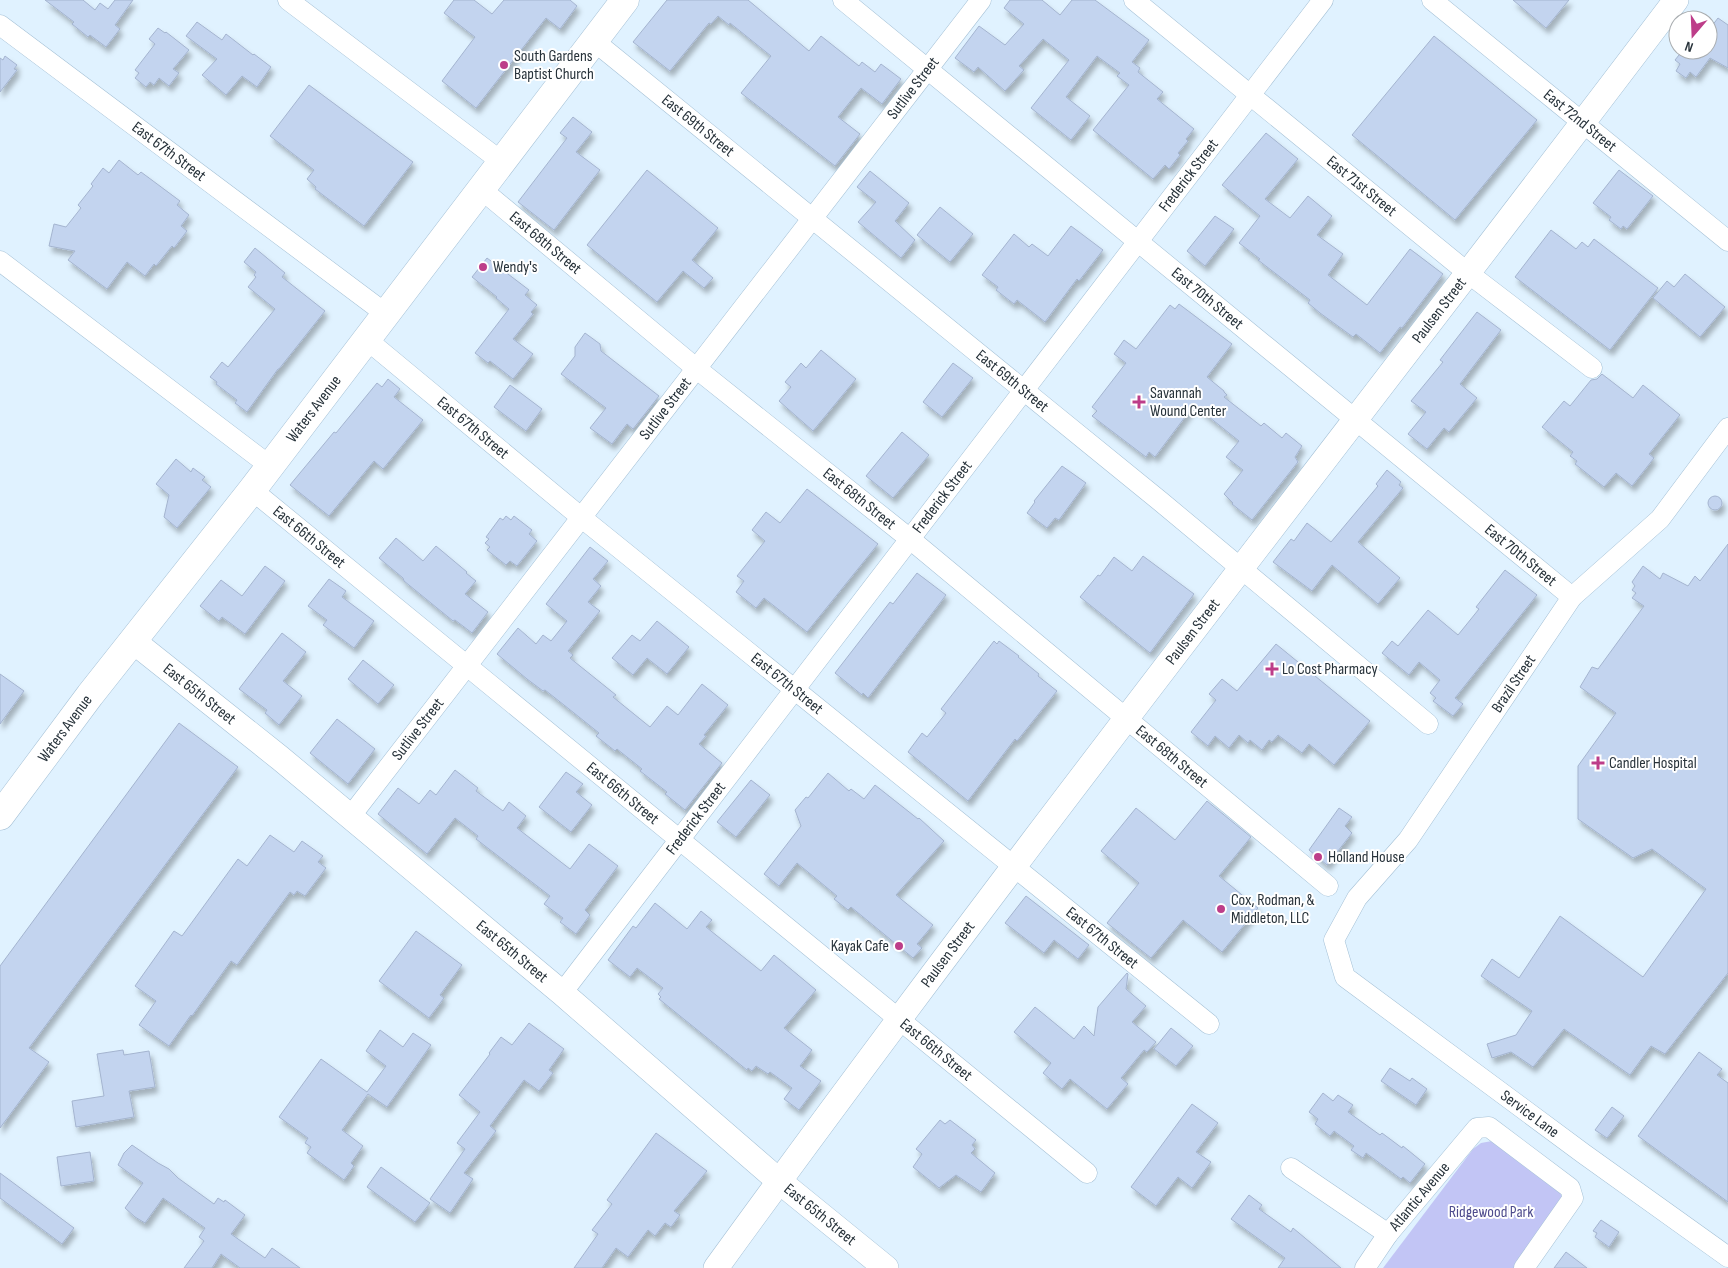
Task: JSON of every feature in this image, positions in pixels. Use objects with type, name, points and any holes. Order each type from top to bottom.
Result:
[{"type":"main road","name":"Waters Avenue","points":[[0,816],[90,695],[252,490],[481,190],[594,40],[619,2]]},
{"type":"street","points":[[288,0],[502,162]]},
{"type":"street","name":"East 70th Street","points":[[843,0],[1572,597]]},
{"type":"street","name":"Sutlive Street","points":[[350,817],[981,0]]},
{"type":"street","name":"East 71st Street","points":[[1134,0],[1468,273],[1592,368]]},
{"type":"street","name":"Frederick Street","points":[[562,993],[1323,0]]},
{"type":"street","name":"East 72nd Street","points":[[1432,0],[1728,241]]},
{"type":"street","name":"Paulsen Street","points":[[716,1268],[899,1019],[1126,719],[1676,0]]},
{"type":"street","name":"East 67th Street","points":[[0,25],[386,314]]},
{"type":"street","name":"East 69th Street","points":[[594,40],[1428,724]]},
{"type":"street","name":"East 68th Street","points":[[481,190],[697,369],[910,539],[1328,886]]},
{"type":"street","points":[[0,261],[270,466]]},
{"type":"street","name":"East 67th Street","points":[[366,339],[582,518],[1209,1024]]},
{"type":"street","name":"Brazil Street","points":[[1340,961],[1334,940],[1357,898],[1408,840],[1572,597],[1660,519],[1728,428]]},
{"type":"street","name":"East 66th Street","points":[[252,490],[1087,1173]]},
{"type":"street","name":"East 65th Street","points":[[133,641],[280,758],[562,993],[779,1181],[886,1268]]},
{"type":"street","name":"Service Lane","points":[[1340,961],[1345,977],[1584,1154],[1728,1257]]},
{"type":"street","name":"Atlantic Avenue","points":[[1365,1268],[1388,1234],[1477,1128],[1489,1127],[1570,1188],[1573,1198],[1524,1268]]},
{"type":"street","points":[[1291,1168],[1388,1234]]},
{"type":"green space","name":"Ridgewood Park","points":[[1492,1141],[1560,1193],[1563,1198],[1514,1268],[1383,1268],[1473,1149],[1481,1143]]},
{"type":"building","points":[[45,0],[83,0],[95,10],[100,3],[108,9],[115,0],[133,0],[115,25],[120,29],[106,47],[90,35],[88,37],[72,24],[74,22]]},
{"type":"building","points":[[454,0],[474,0],[492,14],[504,0],[570,0],[577,6],[560,29],[546,18],[476,108],[442,81],[475,37],[444,13]]},
{"type":"building","points":[[667,0],[748,0],[809,51],[821,36],[859,66],[862,62],[875,72],[881,64],[901,79],[882,104],[861,88],[838,117],[860,134],[835,166],[741,93],[771,56],[730,23],[729,25],[718,16],[711,24],[709,23],[670,71],[633,42]]},
{"type":"building","points":[[1010,0],[1042,0],[1060,15],[1072,0],[1095,0],[1149,40],[1132,62],[1140,68],[1138,72],[1163,92],[1157,99],[1194,129],[1186,139],[1188,141],[1178,153],[1180,155],[1169,169],[1165,165],[1153,179],[1093,130],[1129,85],[1117,76],[1120,73],[1097,56],[1066,97],[1090,116],[1071,140],[1031,108],[1069,60],[1043,39],[1019,66],[1024,70],[1005,91],[978,67],[974,72],[955,58],[979,26],[1005,45],[1024,24],[1004,8]]},
{"type":"building","points":[[1513,0],[1569,0],[1546,28]]},
{"type":"building","points":[[1718,18],[1728,25],[1728,68],[1714,60],[1718,60]]},
{"type":"building","points":[[197,22],[222,40],[226,34],[271,67],[257,87],[242,76],[226,95],[202,75],[217,59],[186,36]]},
{"type":"building","points":[[158,28],[189,50],[173,69],[179,73],[169,86],[159,78],[154,85],[150,82],[146,87],[135,78],[139,73],[135,70],[155,44],[149,39]]},
{"type":"building","points":[[1434,36],[1537,120],[1455,220],[1352,135]]},
{"type":"building","points":[[5,56],[17,65],[14,69],[17,70],[0,92],[0,58],[3,60]]},
{"type":"building","points":[[1675,60],[1709,60],[1696,77],[1690,72],[1686,78],[1676,71],[1680,64]]},
{"type":"building","points":[[309,85],[413,162],[364,226],[315,189],[316,187],[307,179],[314,170],[270,136]]},
{"type":"building","points":[[573,117],[592,132],[576,152],[600,170],[554,230],[518,202],[567,138],[560,133]]},
{"type":"building","points":[[1266,133],[1298,159],[1265,199],[1290,218],[1308,196],[1332,216],[1317,235],[1343,254],[1328,275],[1367,305],[1410,249],[1443,274],[1402,328],[1400,327],[1380,353],[1356,334],[1353,337],[1320,313],[1308,303],[1310,300],[1239,243],[1260,216],[1222,185]]},
{"type":"building","points":[[119,160],[138,175],[141,172],[180,201],[177,205],[189,215],[181,226],[187,231],[174,248],[172,246],[145,276],[127,262],[107,289],[68,260],[75,251],[49,246],[54,224],[66,227],[81,208],[78,205],[93,186],[91,184],[103,168],[109,173]]},
{"type":"building","points":[[647,170],[718,228],[692,260],[713,278],[704,288],[683,271],[657,302],[587,245]]},
{"type":"building","points":[[1619,170],[1653,196],[1627,229],[1623,226],[1621,229],[1609,220],[1611,217],[1593,203]]},
{"type":"building","points":[[870,171],[909,203],[895,221],[915,240],[901,258],[858,222],[876,202],[857,187]]},
{"type":"building","points":[[940,207],[973,234],[950,262],[917,235]]},
{"type":"building","points":[[1215,216],[1234,229],[1205,266],[1187,251]]},
{"type":"building","points":[[1071,226],[1103,250],[1079,281],[1077,279],[1045,322],[1017,300],[1014,304],[996,290],[998,287],[982,275],[1014,234],[1029,247],[1032,244],[1048,256]]},
{"type":"building","points":[[1551,230],[1576,249],[1582,242],[1588,247],[1594,239],[1658,288],[1610,350],[1515,277]]},
{"type":"building","points":[[255,248],[285,273],[282,277],[325,311],[278,369],[247,412],[235,403],[237,400],[210,377],[222,362],[228,367],[275,309],[248,287],[256,277],[254,275],[256,272],[244,262]]},
{"type":"building","points":[[487,258],[529,290],[525,295],[537,305],[531,312],[533,314],[513,339],[533,354],[513,379],[490,361],[488,363],[475,353],[509,309],[472,277]]},
{"type":"building","points":[[1685,274],[1725,307],[1700,337],[1653,298],[1667,281],[1674,287]]},
{"type":"building","points":[[1179,304],[1232,344],[1207,377],[1224,391],[1227,395],[1224,397],[1261,426],[1264,423],[1282,438],[1286,433],[1302,446],[1295,457],[1298,462],[1252,520],[1232,504],[1224,494],[1243,470],[1226,457],[1239,441],[1194,405],[1155,457],[1149,452],[1146,457],[1092,416],[1097,411],[1092,407],[1126,363],[1114,354],[1124,340],[1136,349],[1170,305],[1175,309]]},
{"type":"building","points":[[1477,312],[1501,330],[1460,384],[1477,398],[1449,432],[1444,428],[1427,449],[1408,434],[1426,412],[1411,401],[1443,362],[1440,360]]},
{"type":"building","points":[[585,333],[600,344],[601,351],[659,396],[633,429],[627,424],[612,444],[590,428],[606,408],[561,374],[575,356],[575,347]]},
{"type":"building","points":[[821,350],[856,379],[813,431],[779,401],[791,387],[785,382],[801,363],[806,368]]},
{"type":"building","points":[[953,363],[973,378],[942,417],[923,402]]},
{"type":"building","points":[[1602,374],[1633,398],[1643,385],[1680,415],[1649,454],[1654,458],[1632,486],[1616,473],[1604,487],[1575,464],[1577,461],[1570,456],[1573,452],[1542,427],[1564,401],[1570,406],[1591,380],[1597,379]]},
{"type":"building","points":[[388,379],[400,389],[394,397],[423,420],[383,469],[374,461],[329,516],[290,485],[377,383],[382,387]]},
{"type":"building","points":[[510,385],[542,409],[526,431],[494,407]]},
{"type":"building","points":[[902,432],[929,455],[893,498],[866,476]]},
{"type":"building","points":[[176,459],[191,472],[193,468],[205,477],[202,480],[211,487],[177,528],[164,517],[169,495],[156,484]]},
{"type":"building","points":[[1062,466],[1086,483],[1059,520],[1055,518],[1047,528],[1027,513],[1034,501]]},
{"type":"building","points":[[1387,470],[1401,482],[1399,485],[1403,488],[1358,542],[1400,578],[1378,604],[1332,565],[1312,591],[1273,562],[1291,539],[1294,541],[1307,523],[1331,542],[1378,486],[1376,484]]},
{"type":"building","points":[[807,489],[878,544],[807,632],[764,598],[756,608],[736,592],[744,581],[737,576],[765,541],[752,530],[766,512],[780,523]]},
{"type":"building","points":[[1712,496],[1718,496],[1722,503],[1718,510],[1712,510],[1708,506],[1708,500]]},
{"type":"building","points":[[506,516],[511,520],[514,516],[532,530],[529,534],[537,541],[517,566],[510,561],[506,565],[487,550],[490,547],[485,543],[489,539],[486,537],[500,518],[503,520]]},
{"type":"building","points":[[396,538],[423,561],[436,546],[476,581],[465,594],[488,612],[472,633],[455,620],[453,621],[379,558]]},
{"type":"building","points":[[1728,544],[1728,973],[1665,1054],[1651,1046],[1630,1075],[1564,1029],[1533,1067],[1511,1052],[1492,1058],[1487,1044],[1516,1035],[1532,1011],[1481,976],[1492,959],[1519,978],[1560,916],[1643,977],[1706,889],[1652,849],[1633,858],[1578,819],[1578,766],[1616,713],[1580,687],[1592,667],[1598,669],[1644,606],[1632,598],[1636,593],[1632,590],[1635,586],[1632,582],[1643,566],[1660,579],[1663,573],[1688,586],[1695,576],[1700,581]]},
{"type":"building","points":[[590,547],[608,561],[593,579],[601,586],[588,602],[600,611],[568,651],[573,655],[570,658],[616,695],[613,697],[650,727],[667,706],[678,715],[702,684],[728,705],[699,744],[722,763],[685,810],[665,794],[667,792],[640,771],[642,769],[617,749],[615,751],[596,736],[599,733],[497,654],[518,628],[536,644],[543,635],[551,641],[567,621],[546,604]]},
{"type":"building","points":[[1143,556],[1194,594],[1150,653],[1080,597],[1098,575],[1100,576],[1114,557],[1132,571]]},
{"type":"building","points":[[265,566],[285,581],[245,634],[222,617],[219,621],[200,606],[221,580],[242,596]]},
{"type":"building","points":[[1505,570],[1537,595],[1455,698],[1463,704],[1453,716],[1433,701],[1436,698],[1430,693],[1440,680],[1419,662],[1409,675],[1382,653],[1392,641],[1398,646],[1428,610],[1458,635],[1479,609],[1476,607]]},
{"type":"building","points":[[917,573],[946,595],[868,698],[835,673],[890,602],[893,604]]},
{"type":"building","points":[[329,579],[346,591],[342,597],[374,621],[354,648],[323,625],[327,620],[308,606]]},
{"type":"building","points":[[657,621],[689,647],[667,674],[647,658],[633,675],[612,658],[632,635],[640,641]]},
{"type":"building","points":[[282,633],[306,652],[283,681],[302,696],[279,725],[265,713],[267,710],[239,689]]},
{"type":"building","points":[[994,641],[997,644],[999,641],[1019,656],[1039,674],[1038,676],[1057,691],[1017,741],[1015,739],[968,801],[908,752],[922,733],[927,737],[946,713],[941,709]]},
{"type":"building","points":[[1276,644],[1370,721],[1334,765],[1309,744],[1302,753],[1278,735],[1272,742],[1269,740],[1262,750],[1250,740],[1248,743],[1239,735],[1229,748],[1215,736],[1208,746],[1191,732],[1216,700],[1209,694],[1222,679],[1237,691]]},
{"type":"building","points":[[363,660],[394,685],[378,704],[348,679]]},
{"type":"building","points":[[0,674],[24,691],[0,724]]},
{"type":"building","points":[[337,719],[375,749],[348,784],[310,753]]},
{"type":"building","points":[[179,723],[238,767],[29,1048],[49,1062],[0,1128],[0,966]]},
{"type":"building","points":[[455,770],[478,788],[476,791],[503,811],[509,802],[526,816],[517,828],[570,869],[589,844],[618,866],[585,910],[590,915],[576,934],[560,922],[563,918],[544,904],[550,896],[476,839],[478,836],[455,818],[427,854],[378,814],[398,788],[419,804],[430,790],[436,795]]},
{"type":"building","points":[[566,772],[583,784],[576,792],[592,805],[571,832],[539,807]]},
{"type":"building","points":[[828,773],[849,791],[851,789],[864,799],[875,785],[919,818],[944,841],[896,895],[933,925],[917,944],[922,948],[913,958],[851,907],[848,910],[834,899],[837,896],[797,863],[779,886],[764,874],[801,826],[795,810],[806,797],[808,798]]},
{"type":"building","points":[[751,780],[770,795],[736,837],[717,822]]},
{"type":"building","points":[[1207,801],[1251,837],[1219,876],[1258,908],[1222,952],[1183,920],[1151,958],[1107,923],[1139,883],[1101,851],[1136,808],[1175,840]]},
{"type":"building","points":[[1339,808],[1352,817],[1345,826],[1352,833],[1327,865],[1309,850]]},
{"type":"building","points":[[270,835],[294,852],[302,841],[323,856],[318,862],[326,868],[305,896],[297,891],[294,895],[290,892],[237,965],[231,961],[169,1046],[139,1025],[156,1001],[135,986],[174,931],[182,936],[238,859],[247,866]]},
{"type":"building","points":[[1026,896],[1089,945],[1078,959],[1054,940],[1044,953],[1005,923]]},
{"type":"building","points":[[655,903],[687,929],[701,911],[712,920],[706,927],[761,971],[774,955],[816,990],[784,1028],[812,1050],[800,1066],[821,1081],[799,1110],[784,1099],[792,1088],[770,1072],[768,1074],[756,1066],[752,1071],[748,1068],[747,1070],[659,999],[661,997],[658,994],[663,988],[637,968],[630,977],[608,960],[633,926],[636,928]]},
{"type":"building","points":[[416,931],[462,965],[440,995],[444,998],[429,1018],[379,981]]},
{"type":"building","points":[[1127,973],[1126,989],[1146,1006],[1132,1022],[1156,1042],[1147,1052],[1144,1050],[1121,1078],[1128,1084],[1107,1109],[1070,1079],[1062,1089],[1043,1073],[1051,1063],[1014,1032],[1035,1007],[1074,1039],[1084,1026],[1094,1036],[1098,1007]]},
{"type":"building","points":[[529,1023],[564,1049],[549,1070],[553,1073],[539,1091],[524,1080],[490,1126],[496,1131],[464,1173],[473,1179],[450,1213],[430,1199],[465,1149],[457,1143],[480,1112],[459,1095],[501,1037],[512,1045]]},
{"type":"building","points":[[1171,1028],[1193,1046],[1176,1066],[1154,1049]]},
{"type":"building","points":[[380,1030],[403,1047],[413,1033],[431,1045],[387,1107],[368,1094],[342,1130],[363,1146],[351,1163],[354,1166],[344,1180],[307,1153],[311,1147],[305,1143],[308,1138],[279,1117],[321,1059],[367,1092],[386,1066],[366,1051]]},
{"type":"building","points":[[123,1050],[124,1055],[149,1051],[155,1087],[129,1091],[134,1117],[76,1127],[72,1101],[104,1096],[97,1054]]},
{"type":"building","points":[[1699,1052],[1722,1069],[1717,1075],[1728,1083],[1728,1202],[1638,1136]]},
{"type":"building","points":[[1390,1068],[1410,1081],[1412,1078],[1427,1089],[1416,1105],[1381,1081]]},
{"type":"building","points":[[1323,1093],[1333,1101],[1338,1095],[1353,1105],[1348,1112],[1380,1135],[1382,1133],[1402,1148],[1403,1146],[1425,1164],[1410,1183],[1403,1177],[1401,1179],[1366,1153],[1363,1158],[1351,1150],[1354,1146],[1334,1131],[1330,1136],[1315,1124],[1318,1119],[1309,1112]]},
{"type":"building","points":[[1192,1104],[1218,1123],[1196,1152],[1211,1162],[1192,1188],[1178,1177],[1156,1206],[1131,1187]]},
{"type":"building","points":[[1612,1107],[1624,1116],[1607,1138],[1595,1130]]},
{"type":"building","points":[[940,1120],[945,1124],[950,1120],[976,1140],[972,1145],[975,1149],[971,1153],[995,1173],[981,1192],[956,1175],[939,1188],[913,1167],[922,1154],[916,1149]]},
{"type":"building","points":[[656,1133],[707,1171],[674,1211],[680,1215],[671,1227],[665,1223],[655,1236],[648,1230],[628,1257],[616,1248],[602,1268],[574,1268],[598,1234],[592,1230],[612,1204],[607,1200]]},
{"type":"building","points":[[132,1145],[169,1169],[178,1178],[214,1204],[218,1198],[224,1202],[225,1200],[245,1215],[231,1234],[265,1258],[272,1248],[300,1268],[240,1268],[221,1254],[212,1268],[184,1268],[204,1241],[199,1237],[205,1228],[163,1198],[145,1223],[125,1208],[143,1183],[118,1165],[124,1153]]},
{"type":"building","points":[[90,1152],[94,1181],[61,1186],[57,1157]]},
{"type":"building","points":[[381,1167],[430,1203],[415,1222],[367,1187]]},
{"type":"building","points":[[0,1173],[74,1228],[62,1244],[0,1198]]},
{"type":"building","points":[[1249,1195],[1262,1205],[1259,1209],[1291,1232],[1293,1228],[1341,1268],[1278,1268],[1285,1258],[1231,1219]]},
{"type":"building","points":[[1601,1220],[1619,1232],[1609,1247],[1595,1237],[1597,1233],[1593,1231]]},
{"type":"building","points":[[1566,1252],[1587,1268],[1554,1268]]},
{"type":"place","name":"South Gardens Baptist Church","points":[[504,65]]},
{"type":"place","name":"Wendy's","points":[[483,267]]},
{"type":"place","name":"Savannah Wound Center","points":[[1139,402]]},
{"type":"place","name":"Lo Cost Pharmacy","points":[[1272,669]]},
{"type":"place","name":"Candler Hospital","points":[[1598,763]]},
{"type":"place","name":"Holland House","points":[[1318,857]]},
{"type":"place","name":"Cox, Rodman, & Middleton, LLC","points":[[1221,909]]},
{"type":"place","name":"Kayak Cafe","points":[[899,946]]}]
